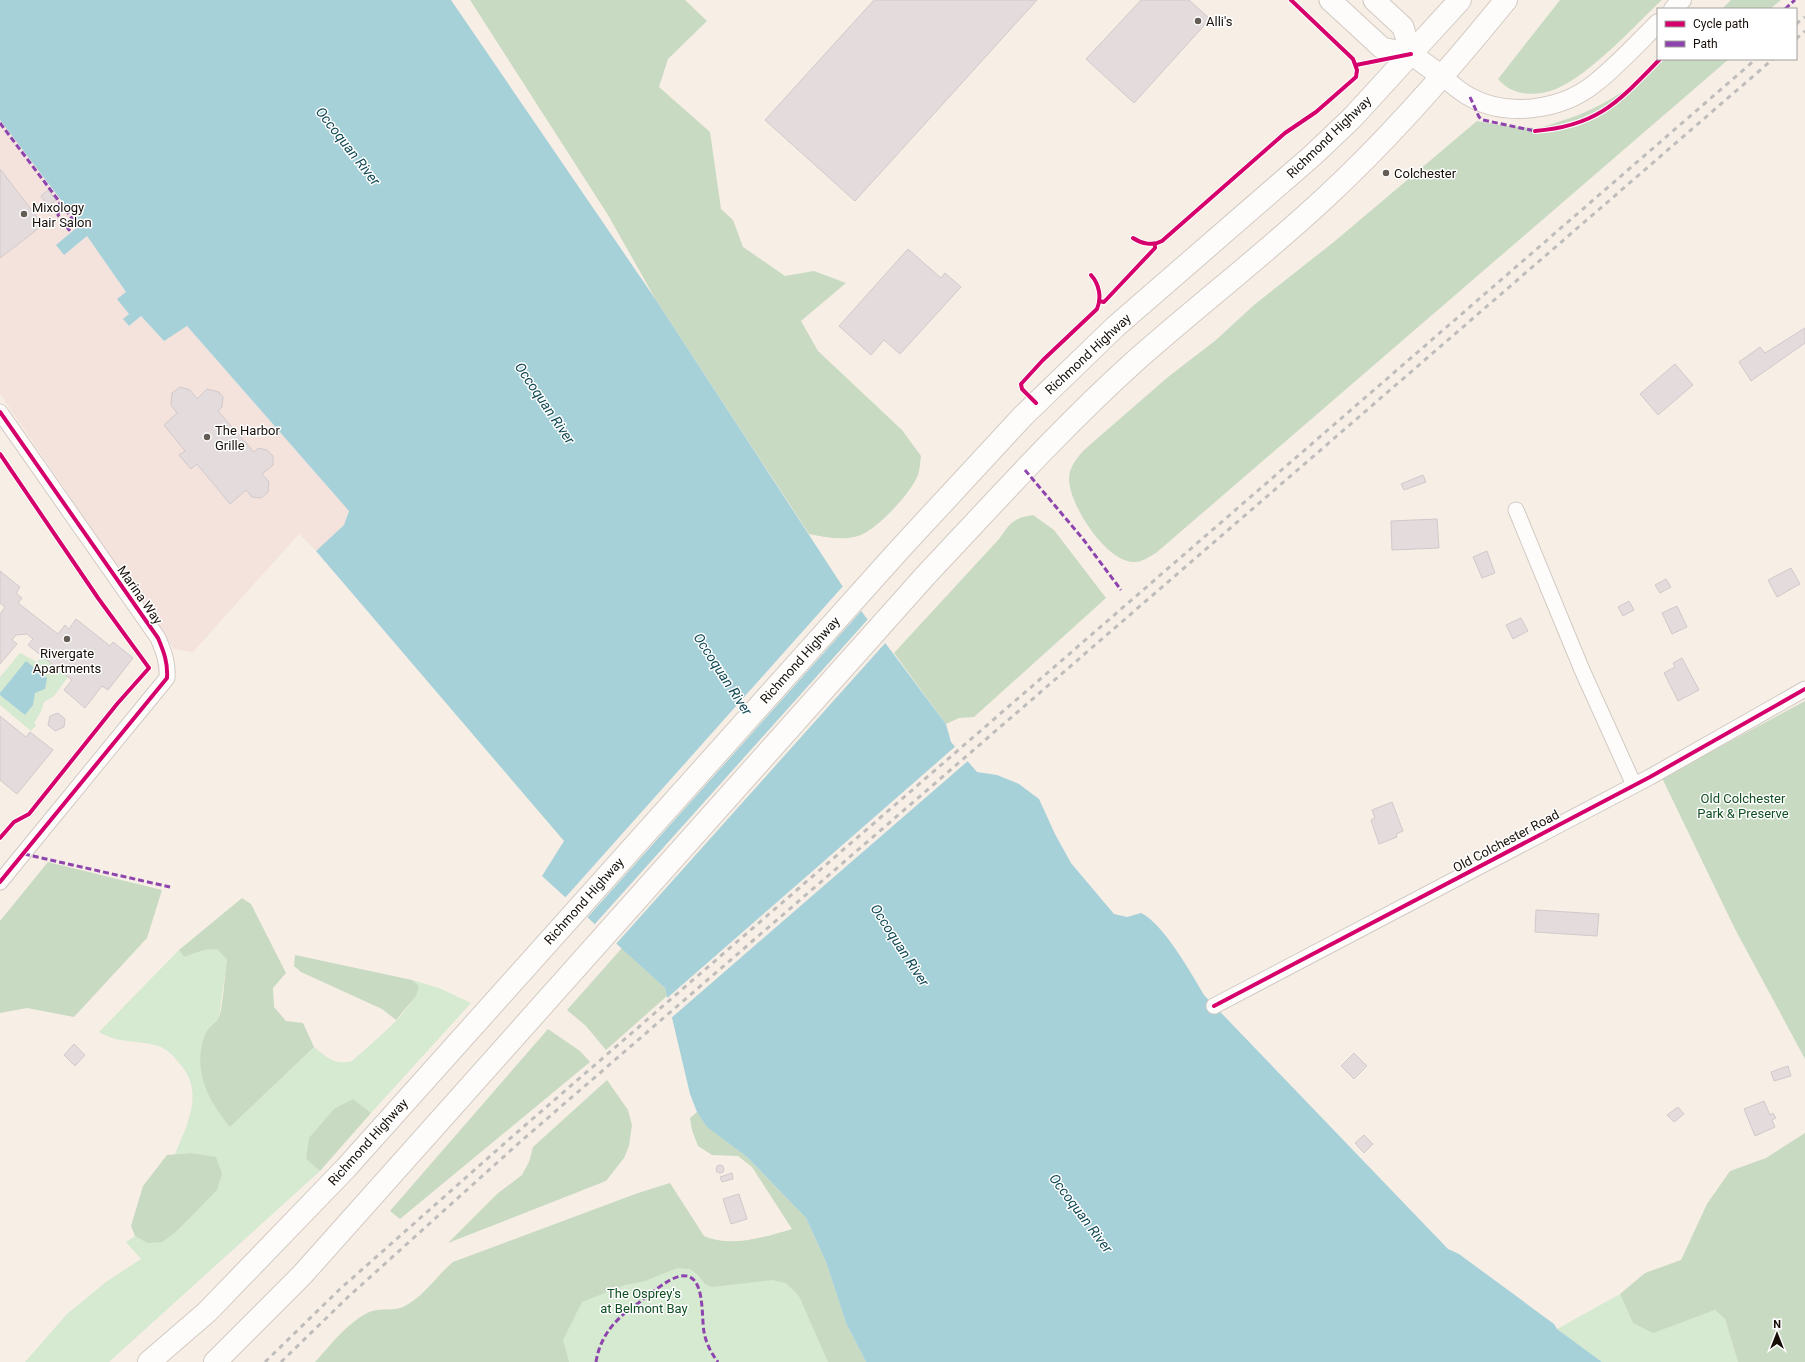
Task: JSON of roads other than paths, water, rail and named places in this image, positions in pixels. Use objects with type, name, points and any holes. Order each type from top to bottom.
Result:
[{"type":"main road","points":[[1330,0],[1382,48],[1411,54],[1443,77]]},
{"type":"main road","points":[[1374,0],[1403,27],[1411,54]]},
{"type":"main road","name":"Richmond Highway","points":[[150,1362],[207,1312],[346,1168],[986,454],[1054,386],[1156,290],[1312,156],[1352,118],[1460,0]]},
{"type":"main road","points":[[215,1362],[302,1275],[926,575],[1025,470],[1132,364],[1326,198],[1397,128],[1443,77],[1506,0]]},
{"type":"street","points":[[1674,8],[1682,0]]},
{"type":"street","points":[[1443,77],[1470,98],[1491,105],[1515,108],[1549,106],[1579,94],[1594,84],[1657,25]]},
{"type":"street","name":"Marina Way","points":[[0,412],[158,638],[165,653],[167,678],[0,882]]},
{"type":"street","points":[[1516,510],[1582,670],[1634,785]]},
{"type":"street","name":"Old Colchester Road","points":[[1214,1006],[1634,785],[1805,689]]},
{"type":"water","name":"Occoquan River","points":[[0,0],[451,0],[656,300],[841,584],[946,724],[951,742],[977,772],[997,775],[1019,784],[1039,799],[1055,834],[1071,863],[1114,914],[1127,917],[1141,913],[1149,918],[1158,927],[1176,950],[1204,995],[1448,1249],[1459,1254],[1554,1324],[1557,1329],[1602,1362],[866,1362],[846,1323],[826,1262],[806,1218],[747,1157],[707,1127],[697,1112],[690,1094],[665,988],[542,876],[564,841],[316,551],[344,525],[349,511],[187,326],[164,341],[141,316],[129,326],[123,319],[129,314],[117,299],[126,292],[87,236],[64,255],[56,245],[80,225],[0,120]]},
{"type":"water","points":[[26,661],[47,678],[45,689],[35,693],[33,705],[25,715],[0,695],[0,693]]},
{"type":"railway","points":[[1797,23],[1805,17]]},
{"type":"railway","points":[[1797,38],[1805,31]]},
{"type":"railway","points":[[265,1362],[340,1289],[514,1135],[1755,60]]},
{"type":"railway","points":[[281,1362],[348,1297],[520,1142],[1772,60]]},
{"type":"place","name":"Alli's","points":[[1198,21]]},
{"type":"place","name":"Colchester","points":[[1386,173]]},
{"type":"place","name":"Mixology Hair Salon","points":[[24,214]]},
{"type":"place","name":"The Harbor Grille","points":[[207,437]]},
{"type":"place","name":"Rivergate Apartments","points":[[67,639]]},
{"type":"park label","name":"Old Colchester Park & Preserve","points":[[1743,806]]},
{"type":"park label","name":"The Osprey's at Belmont Bay","points":[[644,1300]]}]
